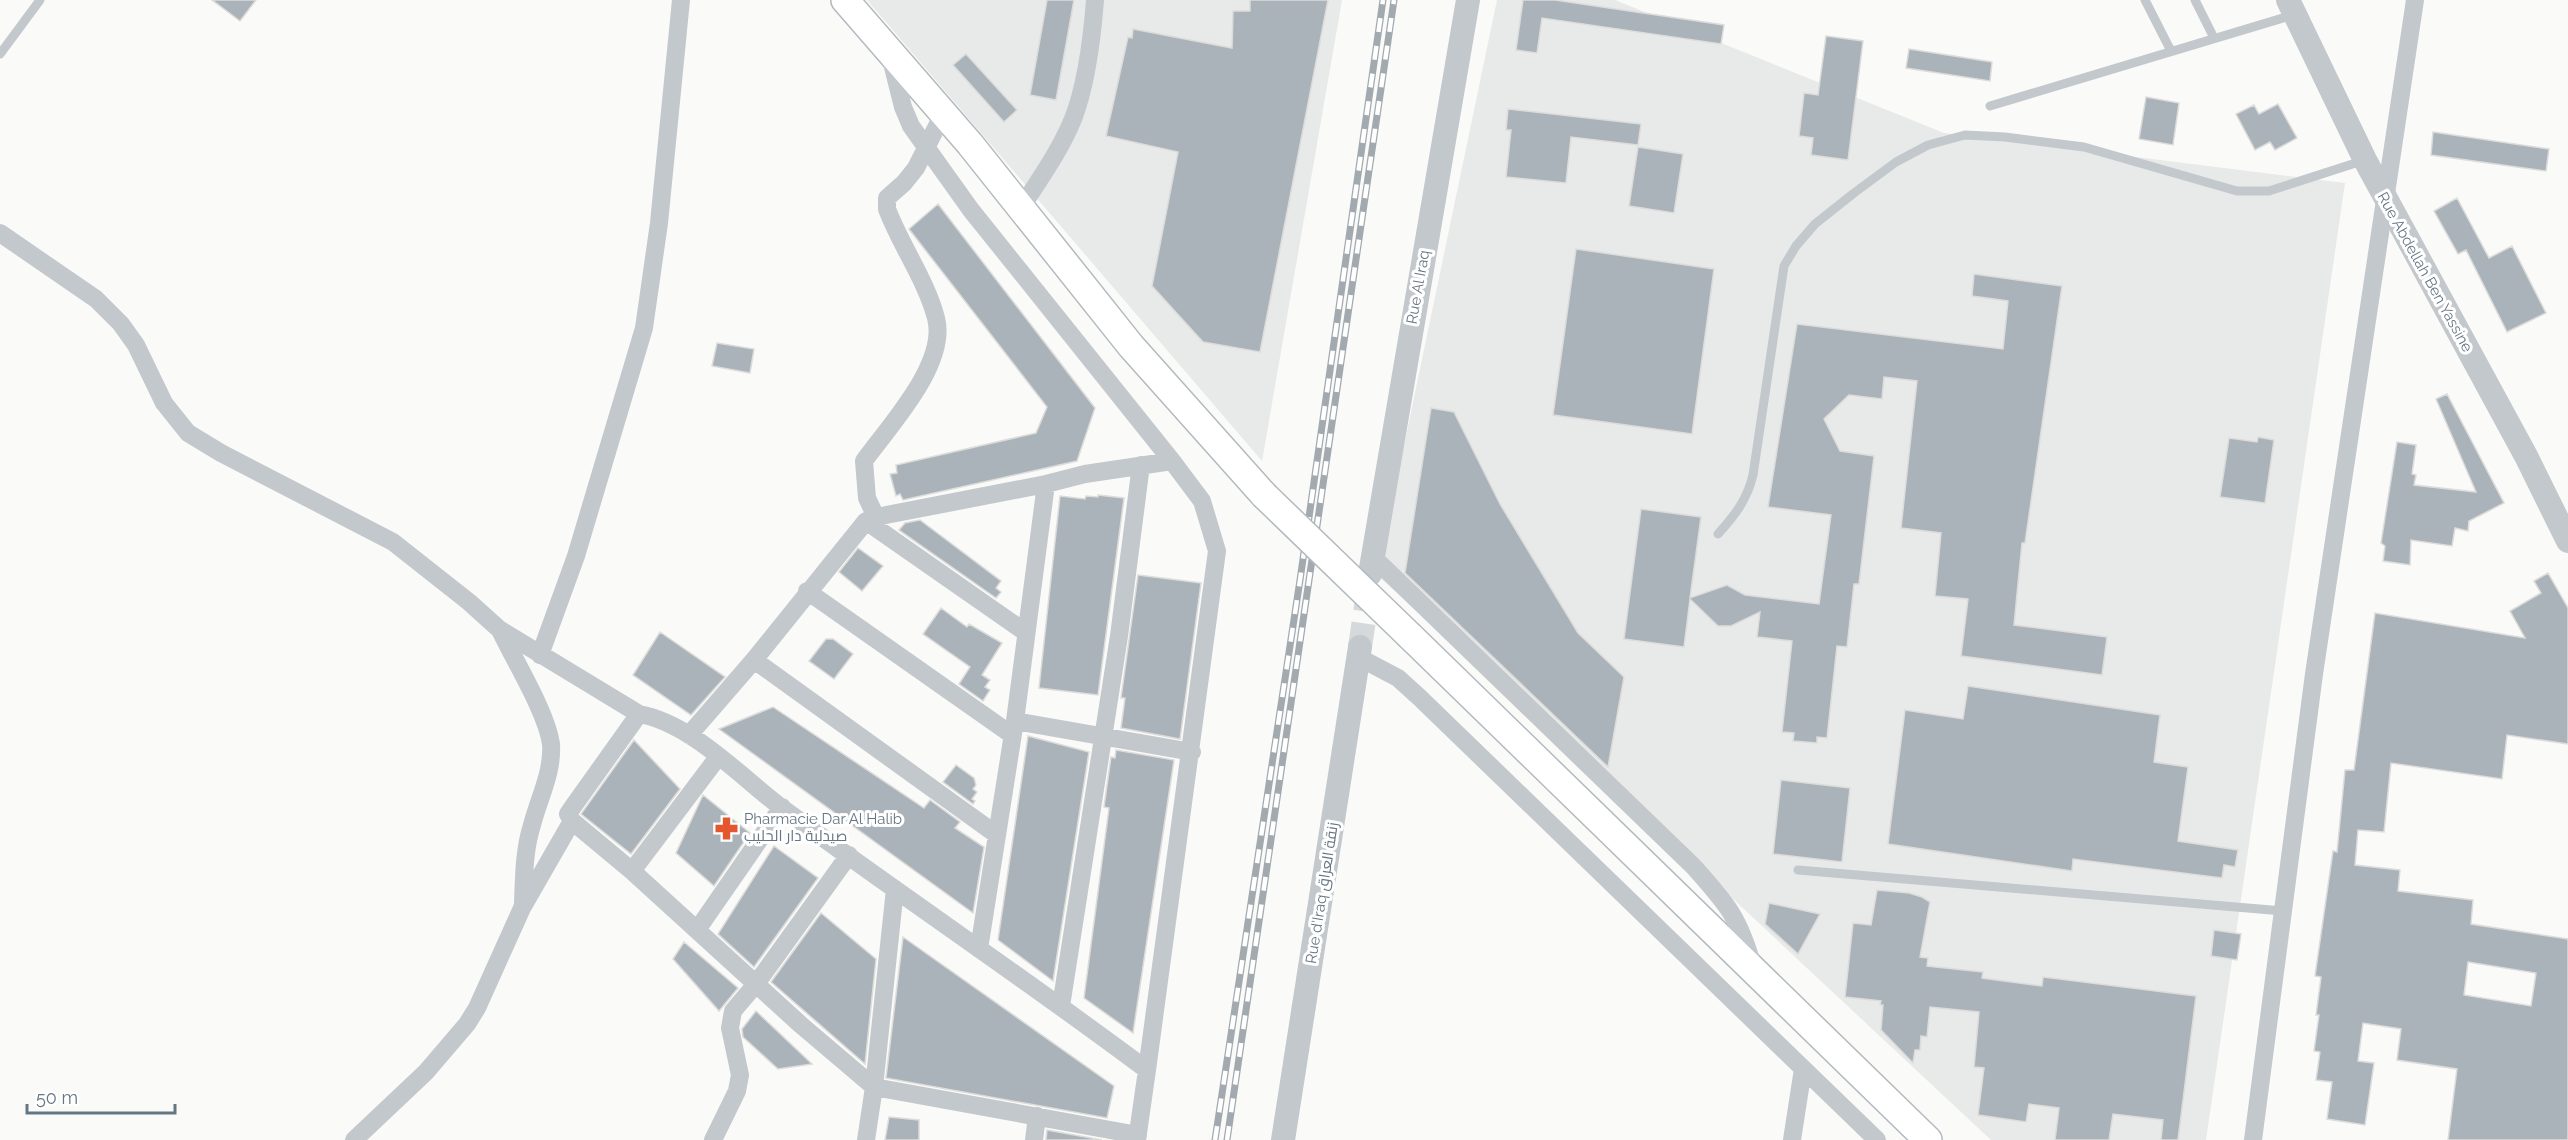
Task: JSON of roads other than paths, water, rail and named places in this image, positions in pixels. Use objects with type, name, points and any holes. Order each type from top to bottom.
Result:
[{"type":"main road","points":[[845,0],[1021,208],[1131,346],[1264,495],[1754,968],[1928,1140]]},
{"type":"street","points":[[540,655],[576,556],[644,328],[659,223],[681,0]]},
{"type":"street","points":[[1021,208],[1052,160],[1073,119],[1087,62],[1095,0]]},
{"type":"street","name":"Rue Al Iraq","points":[[1372,565],[1468,0]]},
{"type":"street","points":[[2253,1140],[2314,674],[2415,0]]},
{"type":"street","name":"Rue Abdellah Ben Yassine","points":[[2292,7],[2386,202],[2526,456],[2568,541]]},
{"type":"street","points":[[639,714],[568,814],[572,821],[632,871],[874,1087],[1037,1116],[1138,1137],[1192,752],[1217,550],[1202,501],[971,210],[911,126],[903,106],[889,51]]},
{"type":"street","points":[[943,114],[927,148],[904,183],[887,198],[886,210],[936,317],[938,334],[924,377],[864,461],[867,498],[871,519],[1025,632]]},
{"type":"street","points":[[0,233],[96,299],[121,324],[136,345],[164,403],[188,433],[230,458],[393,542],[500,629],[639,714],[663,721],[689,735],[782,807],[979,950],[1061,1005],[1148,1070]]},
{"type":"street","points":[[689,735],[754,660],[807,591],[871,519],[1085,474],[1172,461]]},
{"type":"street","points":[[1061,1005],[1103,737],[1141,465]]},
{"type":"street","points":[[979,950],[1013,728],[1046,484]]},
{"type":"street","points":[[1372,565],[1693,866],[1730,907],[1744,934],[1754,968]]},
{"type":"street","points":[[807,591],[1013,728],[1103,737],[1192,752]]},
{"type":"street","points":[[500,629],[544,722],[551,744],[550,769],[531,826],[525,859],[522,908]]},
{"type":"street","points":[[1360,652],[1398,678],[1877,1140]]},
{"type":"street","name":"Rue d'Iraq زنقة العراق","points":[[1283,1140],[1360,652]]},
{"type":"street","points":[[754,660],[997,835]]},
{"type":"street","points":[[632,871],[717,757]]},
{"type":"street","points":[[697,930],[782,807]]},
{"type":"street","points":[[354,1140],[426,1072],[467,1024],[477,1008],[522,908],[572,821]]},
{"type":"street","points":[[712,1140],[736,1091],[740,1075],[730,1020],[738,1002],[756,984],[849,855]]},
{"type":"street","points":[[866,1140],[896,889]]},
{"type":"street","points":[[1792,1140],[1803,1069]]},
{"type":"street","points":[[1034,1140],[1037,1116]]},
{"type":"lane","points":[[0,54],[40,0]]},
{"type":"lane","points":[[2145,0],[2171,51]]},
{"type":"lane","points":[[2195,0],[2214,38]]},
{"type":"lane","points":[[1990,106],[2214,38],[2292,7]]},
{"type":"lane","points":[[1718,534],[1738,511],[1748,495],[1753,475],[1784,266],[1796,246],[1815,224],[1896,162],[1928,145],[1965,135],[2005,137],[2084,147],[2237,191],[2269,191],[2365,160]]},
{"type":"lane","points":[[1798,870],[2283,911]]},
{"type":"tunnel","points":[[1360,647],[1370,579]]},
{"type":"railway","points":[[1215,1140],[1300,580],[1383,0]]},
{"type":"railway","points":[[1227,1140],[1394,0]]},
{"type":"place","name":"Pharmacie Dar Al Halib صيدلية دار الحليب","points":[[726,828]]}]
